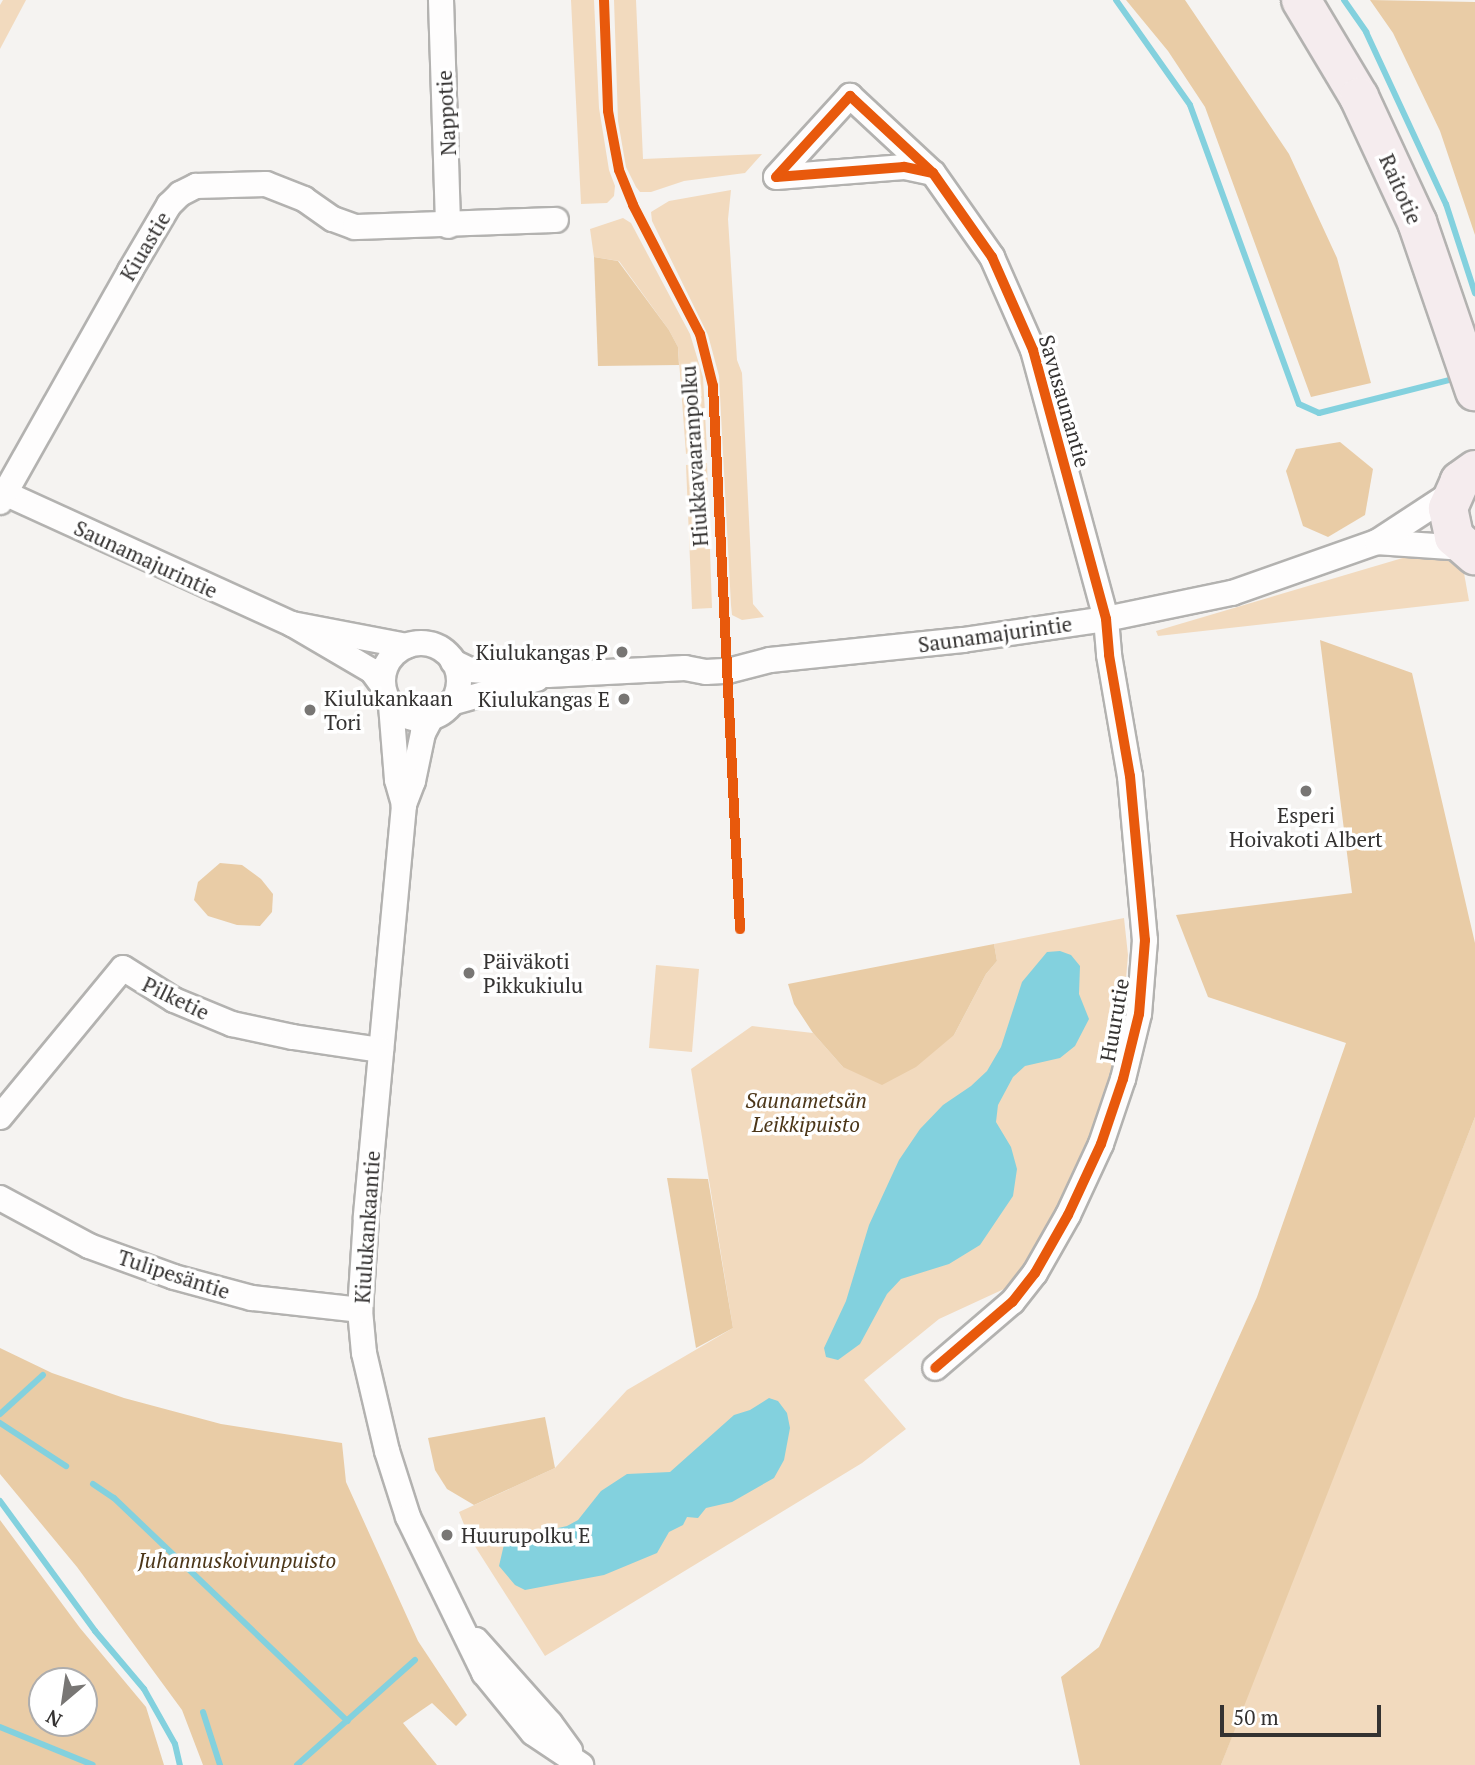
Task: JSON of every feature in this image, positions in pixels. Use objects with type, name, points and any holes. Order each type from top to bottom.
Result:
[{"type":"main road","name":"Raitotie","points":[[1301,0],[1359,97],[1417,222],[1475,391]]},
{"type":"main road","points":[[1469,471],[1448,523],[1469,552]]},
{"type":"street","name":"Nappotie","points":[[440,0],[448,226]]},
{"type":"street","name":"Savusaunantie","points":[[933,173],[904,167],[776,177],[850,96],[933,173],[992,257],[1033,350],[1106,619]]},
{"type":"street","name":"Kiuastie","points":[[2,496],[169,205],[180,194],[196,186],[266,184],[304,199],[332,219],[355,227],[448,226],[556,220]]},
{"type":"street","name":"Saunamajurintie","points":[[453,662],[470,670],[548,675],[685,668],[706,672],[728,671],[769,660],[963,639],[1106,619],[1233,593],[1377,542],[1469,471]]},
{"type":"street","name":"Saunamajurintie","points":[[2,496],[292,624],[372,671],[387,696]]},
{"type":"street","name":"Saunamajurintie","points":[[1377,542],[1469,552]]},
{"type":"street","name":"Huurutie","points":[[935,1368],[1012,1302],[1055,1238],[1101,1144],[1123,1079],[1139,1014],[1145,940],[1130,776],[1109,655],[1106,619]]},
{"type":"street","name":"Saunamajurintie","points":[[292,624],[407,646]]},
{"type":"street","points":[[421,643],[434,646],[453,662],[458,683],[452,703],[431,718],[409,718],[387,696],[388,662],[407,646],[421,643]]},
{"type":"street","name":"Saunamajurintie","points":[[452,703],[548,675]]},
{"type":"street","name":"Kiulukankaantie","points":[[387,696],[397,780],[404,805]]},
{"type":"street","name":"Kiulukankaantie","points":[[431,718],[423,733],[413,781],[404,805],[360,1310],[367,1370],[387,1451],[408,1517],[439,1585],[465,1630],[484,1672],[509,1708],[533,1733],[579,1764]]},
{"type":"street","name":"Pilketie","points":[[0,1116],[123,968],[174,1000],[232,1024],[293,1037],[381,1049]]},
{"type":"street","name":"Tulipesäntie","points":[[0,1198],[89,1246],[174,1277],[252,1298],[360,1310]]},
{"type":"green space","points":[[3,0],[26,0],[0,49],[0,5]]},
{"type":"green space","points":[[571,0],[594,0],[599,108],[609,170],[615,186],[614,196],[607,203],[581,204]]},
{"type":"green space","points":[[614,0],[636,0],[643,159],[762,154],[745,173],[684,181],[651,192],[640,192],[636,187],[626,167],[618,121]]},
{"type":"green space","points":[[1126,0],[1185,0],[1289,154],[1337,258],[1371,383],[1311,397],[1205,107],[1168,51]]},
{"type":"green space","points":[[1370,0],[1475,2],[1475,235],[1440,131],[1393,33]]},
{"type":"green space","points":[[731,190],[728,219],[737,360],[742,373],[753,604],[764,617],[742,620],[732,615],[731,605],[719,376],[708,335],[652,221],[651,212],[669,201]]},
{"type":"green space","points":[[623,218],[631,223],[690,334],[703,377],[707,450],[686,454],[678,347],[669,330],[619,261],[594,257],[590,229]]},
{"type":"green space","points":[[594,257],[618,261],[669,330],[678,347],[679,365],[598,366]]},
{"type":"green space","points":[[1340,442],[1373,469],[1365,515],[1328,537],[1303,526],[1286,471],[1296,449]]},
{"type":"green space","points":[[707,463],[712,608],[692,609],[686,465]]},
{"type":"green space","points":[[1430,553],[1446,559],[1464,573],[1469,601],[1158,636],[1156,631],[1406,557]]},
{"type":"green space","points":[[1320,640],[1412,673],[1475,943],[1475,1117],[1221,1765],[1080,1765],[1061,1677],[1099,1647],[1257,1297],[1346,1043],[1208,997],[1176,915],[1352,893]]},
{"type":"green space","points":[[220,863],[242,865],[261,879],[273,894],[272,912],[260,926],[237,925],[208,916],[194,900],[198,882]]},
{"type":"green space","name":"Saunametsän Leikkipuisto","points":[[1124,918],[1128,955],[1124,1002],[1111,1070],[1086,1149],[1052,1219],[1023,1268],[1004,1289],[939,1319],[864,1380],[906,1429],[862,1463],[545,1656],[469,1537],[459,1512],[555,1468],[627,1390],[733,1328],[691,1069],[752,1026],[813,1033],[843,1067],[954,1035],[986,974],[997,961],[994,944]]},
{"type":"green space","points":[[994,944],[997,961],[986,974],[954,1035],[916,1067],[882,1085],[843,1067],[813,1033],[794,1004],[788,984]]},
{"type":"green space","points":[[656,965],[699,969],[692,1052],[649,1048]]},
{"type":"green space","points":[[1475,1117],[1475,1765],[1221,1765],[1281,1606]]},
{"type":"green space","points":[[667,1178],[708,1179],[733,1328],[696,1348]]},
{"type":"green space","name":"Juhannuskoivunpuisto","points":[[0,1348],[52,1373],[124,1398],[221,1424],[342,1443],[346,1482],[418,1641],[467,1715],[456,1726],[432,1703],[403,1723],[437,1765],[203,1765],[182,1710],[77,1567],[0,1474]]},
{"type":"green space","points":[[545,1417],[555,1468],[474,1505],[447,1489],[435,1470],[428,1438]]},
{"type":"green space","points":[[0,1520],[80,1628],[146,1707],[164,1765],[0,1765]]},
{"type":"water","points":[[1060,951],[1071,955],[1080,966],[1079,994],[1089,1019],[1075,1046],[1060,1058],[1025,1066],[1013,1077],[998,1105],[996,1122],[1011,1147],[1017,1169],[1013,1196],[980,1245],[949,1264],[901,1279],[887,1294],[860,1344],[838,1360],[826,1357],[824,1348],[846,1301],[869,1225],[899,1160],[920,1129],[943,1105],[987,1071],[1001,1047],[1022,982],[1047,952]]},
{"type":"water","points":[[769,1398],[778,1401],[787,1413],[790,1428],[784,1460],[774,1478],[732,1502],[706,1508],[698,1518],[687,1517],[683,1525],[669,1532],[657,1553],[604,1575],[525,1590],[515,1585],[499,1566],[505,1540],[567,1526],[578,1520],[601,1491],[627,1474],[670,1472],[734,1415],[750,1410]]},
{"type":"waterway","points":[[1116,0],[1190,105],[1299,404],[1319,413],[1457,378]]},
{"type":"waterway","points":[[1344,0],[1366,32],[1446,204],[1475,293]]},
{"type":"waterway","points":[[0,1414],[43,1375]]},
{"type":"waterway","points":[[0,1423],[66,1466]]},
{"type":"waterway","points":[[93,1484],[114,1498],[347,1721]]},
{"type":"waterway","points":[[0,1501],[95,1631],[144,1689],[175,1744],[180,1765]]},
{"type":"waterway","points":[[297,1765],[415,1660]]},
{"type":"waterway","points":[[203,1712],[220,1765]]},
{"type":"waterway","points":[[0,1727],[93,1765]]},
{"type":"cycle path","name":"Hiukkavaaranpolku","points":[[604,0],[608,111],[619,170],[633,205],[700,334],[713,386],[740,929]]},
{"type":"cycle path","points":[[933,173],[904,167],[776,177],[850,96],[933,173],[992,257],[1033,350],[1106,619],[1109,655],[1130,776],[1145,940],[1139,1014],[1123,1079],[1101,1144],[1068,1215],[1035,1273],[1012,1302],[935,1368]]},
{"type":"place","name":"Kiulukangas P","points":[[622,652]]},
{"type":"place","name":"Kiulukangas E","points":[[624,699]]},
{"type":"place","name":"Kiulukankaan Tori","points":[[310,710]]},
{"type":"place","name":"Esperi Hoivakoti Albert","points":[[1306,791]]},
{"type":"place","name":"Päiväkoti Pikkukiulu","points":[[469,973]]},
{"type":"place","name":"Huurupolku E","points":[[447,1535]]}]
